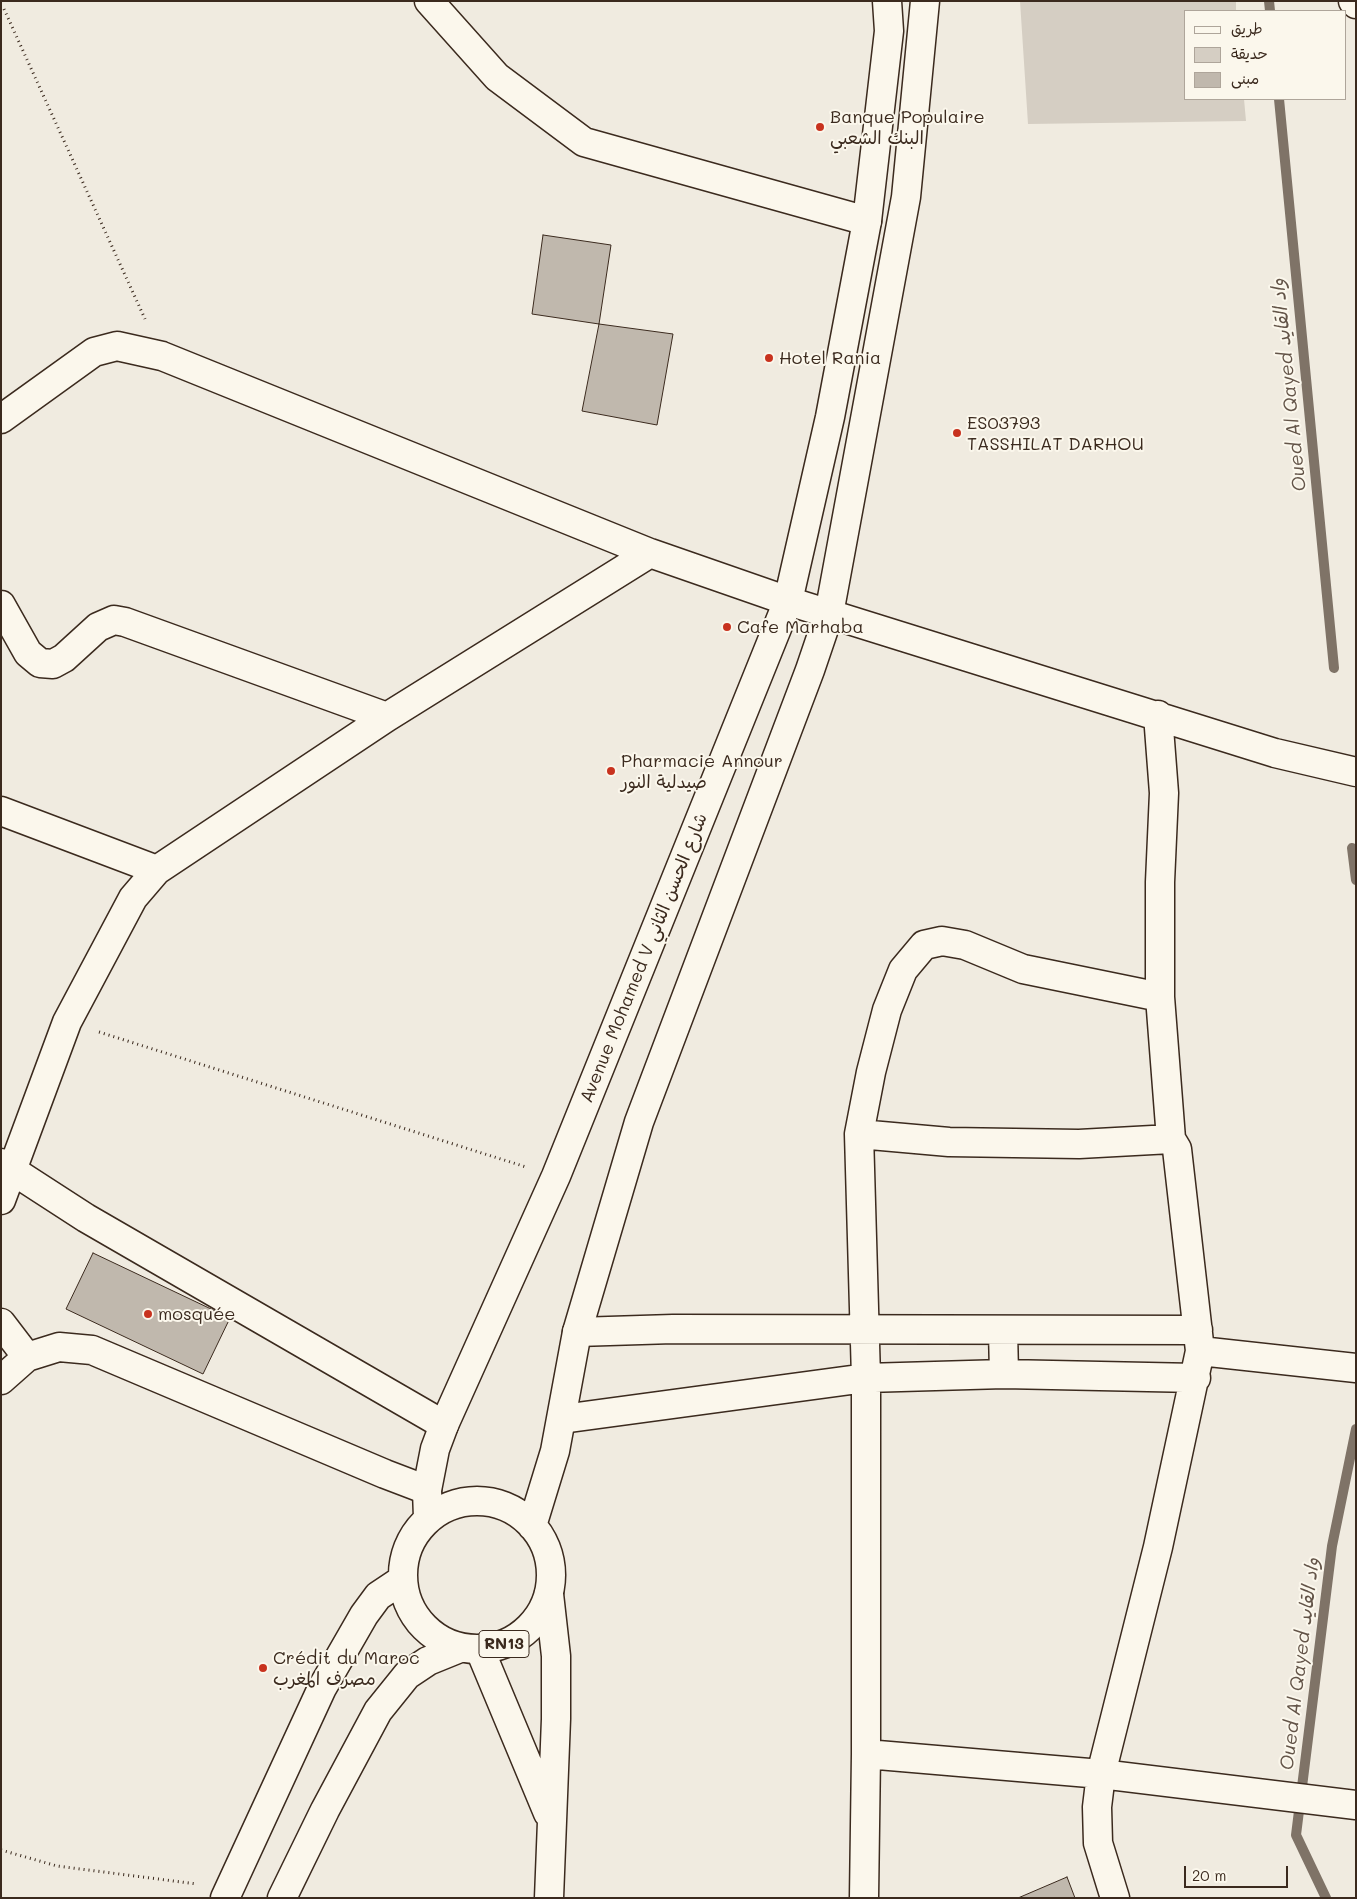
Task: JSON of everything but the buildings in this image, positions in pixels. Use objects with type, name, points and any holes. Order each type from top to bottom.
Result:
[{"type":"main road","points":[[429,1],[497,76],[584,142],[867,222]]},
{"type":"main road","name":"Avenue Mohamed V شارع الحسن الثاني","points":[[428,1518],[427,1490],[435,1449],[444,1425],[556,1176],[788,601],[830,417],[867,222],[889,31],[887,1]]},
{"type":"main road","points":[[532,1526],[555,1451],[577,1332],[639,1122],[810,670],[829,614],[906,197],[925,1]]},
{"type":"main road","points":[[1,419],[94,352],[117,346],[162,356],[650,552],[788,601],[1276,753],[1356,772]]},
{"type":"main road","points":[[1,1200],[7,1166],[67,1022],[134,898],[157,870],[387,717],[650,552]]},
{"type":"main road","points":[[1,605],[28,653],[40,663],[53,664],[64,658],[98,627],[114,620],[125,622],[387,717]]},
{"type":"main road","points":[[1115,1898],[1098,1843],[1097,1807],[1101,1774],[1158,1547],[1196,1378],[1199,1340],[1177,1149],[1171,1140],[1160,997],[1160,882],[1164,793],[1158,715]]},
{"type":"main road","points":[[1,811],[157,870]]},
{"type":"main road","points":[[864,1898],[866,1378],[859,1134],[871,1072],[887,1010],[903,970],[924,945],[942,941],[965,945],[1023,969],[1160,997]]},
{"type":"main road","points":[[859,1134],[949,1142],[1060,1144],[1171,1140]]},
{"type":"main road","points":[[7,1166],[86,1218],[444,1425]]},
{"type":"main road","points":[[1,1323],[27,1356]]},
{"type":"main road","points":[[577,1332],[673,1329],[1003,1330],[1199,1340],[1356,1368]]},
{"type":"main road","points":[[1003,1330],[1004,1374]]},
{"type":"main road","points":[[1,1380],[27,1356],[59,1347],[92,1350],[427,1490]]},
{"type":"main road","points":[[562,1419],[866,1378],[1004,1374],[1196,1378]]},
{"type":"main road","name":"RN13","points":[[282,1898],[325,1810],[378,1711],[407,1675],[428,1661],[470,1649],[499,1646],[512,1641],[523,1633],[540,1615],[549,1594],[551,1570],[545,1546],[532,1526],[515,1511],[494,1503],[472,1501],[449,1506],[428,1518],[413,1536],[404,1556],[402,1580],[407,1603],[420,1624],[438,1639],[470,1649]]},
{"type":"main road","points":[[228,1893],[322,1688],[364,1615],[378,1596],[402,1580]]},
{"type":"main road","points":[[549,1594],[556,1656],[556,1719],[549,1898]]},
{"type":"main road","points":[[470,1649],[552,1821]]},
{"type":"main road","points":[[866,1754],[1101,1774],[1356,1805]]},
{"type":"path","points":[[4,9],[162,356]]},
{"type":"path","points":[[67,1022],[556,1176]]},
{"type":"path","points":[[1,1850],[57,1866],[228,1893]]},
{"type":"green space","points":[[1020,1],[1236,1],[1236,10],[1184,10],[1184,100],[1244,100],[1246,121],[1028,124]]},
{"type":"waterway","name":"Oued Al Qayed واد القايد","points":[[1269,1],[1270,10]]},
{"type":"waterway","name":"Oued Al Qayed واد القايد","points":[[1279,100],[1334,668]]},
{"type":"waterway","name":"Oued Al Qayed واد القايد","points":[[1352,848],[1356,880]]},
{"type":"waterway","name":"Oued Al Qayed واد القايد","points":[[1326,1898],[1296,1835],[1332,1546],[1356,1429]]},
{"type":"place","name":"Banque Populaire البنك الشعبي","points":[[820,127]]},
{"type":"place","name":"Hotel Rania","points":[[769,358]]},
{"type":"place","name":"ES03793 TASSHILAT DARHOU","points":[[957,433]]},
{"type":"place","name":"Cafe Marhaba","points":[[727,627]]},
{"type":"place","name":"Pharmacie Annour صيدلية النور","points":[[611,771]]},
{"type":"place","name":"mosquée","points":[[148,1314]]},
{"type":"place","name":"Crédit du Maroc مصرف المغرب","points":[[263,1668]]}]
